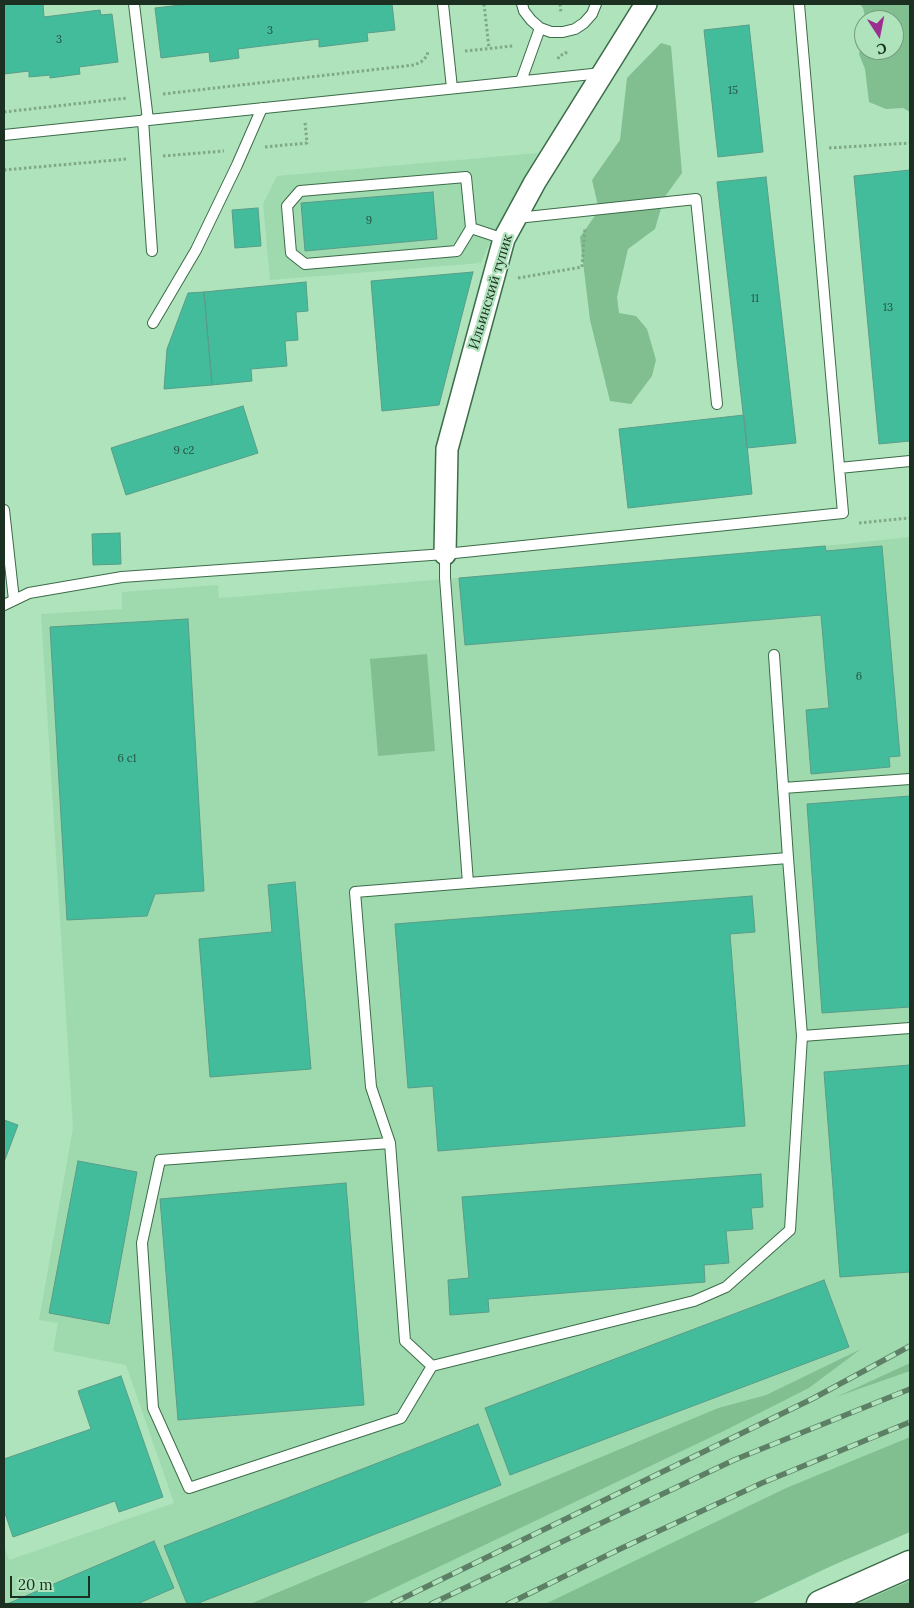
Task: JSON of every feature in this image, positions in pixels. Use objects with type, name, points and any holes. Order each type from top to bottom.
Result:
[{"type":"street","name":"Ильинский тупик","points":[[445,554],[447,449],[504,240],[535,182],[646,4]]},
{"type":"street","points":[[820,1604],[910,1564]]},
{"type":"lane","points":[[134,4],[145,96],[145,158],[152,251]]},
{"type":"lane","points":[[443,4],[452,88]]},
{"type":"lane","points":[[522,4],[524,11],[531,20],[540,28],[551,32],[574,29],[584,23],[592,14],[596,4]]},
{"type":"lane","points":[[4,605],[29,593],[122,577],[445,554],[843,513],[799,4]]},
{"type":"lane","points":[[521,81],[540,28]]},
{"type":"lane","points":[[4,135],[603,73]]},
{"type":"lane","points":[[153,323],[196,250],[262,108]]},
{"type":"lane","points":[[466,177],[470,228],[457,251],[305,264],[291,253],[287,206],[300,191],[466,177]]},
{"type":"lane","points":[[516,218],[696,199],[717,404]]},
{"type":"lane","points":[[470,228],[504,240]]},
{"type":"lane","points":[[839,468],[910,461]]},
{"type":"lane","points":[[4,510],[14,600]]},
{"type":"lane","points":[[445,554],[445,578],[468,883]]},
{"type":"lane","points":[[390,1143],[160,1160],[142,1243],[153,1408],[189,1488],[401,1418],[432,1366],[694,1301],[726,1287],[790,1230],[802,1036],[774,656]]},
{"type":"lane","points":[[783,788],[910,779]]},
{"type":"lane","points":[[432,1366],[405,1341],[390,1143],[371,1087],[355,892],[788,858]]},
{"type":"lane","points":[[802,1036],[910,1028]]},
{"type":"path","points":[[484,4],[489,48]]},
{"type":"path","points":[[4,112],[414,65],[421,62],[427,56],[429,45]]},
{"type":"path","points":[[4,170],[307,143],[305,120]]},
{"type":"path","points":[[811,149],[910,143]]},
{"type":"path","points":[[493,282],[582,267],[587,210]]},
{"type":"shaded area","points":[[860,4],[910,4],[910,112],[903,108],[886,109],[869,102],[865,69],[861,60],[904,60],[904,10],[864,10]]},
{"type":"shaded area","points":[[661,43],[671,46],[682,173],[664,198],[655,229],[628,249],[617,297],[619,313],[636,316],[647,329],[656,360],[652,376],[631,404],[610,401],[590,320],[580,237],[599,210],[592,180],[620,140],[627,78]]},
{"type":"shaded area","points":[[538,153],[493,235],[481,263],[270,280],[263,204],[277,176]]},
{"type":"shaded area","points":[[910,537],[910,1363],[843,1394],[910,1371],[910,1437],[786,1488],[545,1604],[361,1604],[724,1431],[809,1388],[858,1351],[766,1395],[718,1408],[250,1604],[4,1604],[4,1546],[9,1560],[174,1503],[126,1365],[53,1351],[58,1323],[39,1320],[73,1128],[41,614],[122,609],[122,592],[218,585],[219,598],[236,597]]},
{"type":"shaded area","points":[[427,654],[435,751],[378,756],[370,659]]},
{"type":"shaded area","points":[[861,1349],[809,1388],[724,1431],[361,1604],[250,1604],[718,1408],[766,1395]]},
{"type":"shaded area","points":[[910,1363],[910,1371],[836,1397]]},
{"type":"shaded area","points":[[910,1437],[910,1532],[829,1567],[751,1604],[545,1604],[786,1488]]},
{"type":"shaded area","points":[[910,1581],[910,1604],[857,1604],[907,1582]]},
{"type":"building","points":[[4,4],[43,4],[44,17],[100,10],[101,15],[112,14],[118,62],[79,67],[80,74],[50,78],[50,75],[29,77],[29,71],[4,74]]},
{"type":"building","points":[[190,4],[392,4],[395,30],[367,33],[368,41],[319,47],[319,39],[238,49],[239,58],[210,62],[209,52],[161,58],[155,8]]},
{"type":"building","points":[[749,25],[763,152],[718,157],[704,30]]},
{"type":"building","points":[[910,170],[910,441],[879,444],[854,176]]},
{"type":"building","points":[[766,177],[796,443],[747,448],[717,182]]},
{"type":"building","points":[[433,192],[437,239],[305,251],[301,203]]},
{"type":"building","points":[[258,208],[261,246],[235,248],[232,210]]},
{"type":"building","points":[[473,272],[439,405],[382,411],[371,281]]},
{"type":"building","points":[[306,282],[308,311],[296,312],[298,340],[285,341],[287,366],[251,369],[252,381],[212,385],[204,292]]},
{"type":"building","points":[[204,292],[212,385],[164,389],[167,349],[188,293]]},
{"type":"building","points":[[243,406],[258,453],[126,495],[111,448]]},
{"type":"building","points":[[744,415],[752,494],[628,508],[619,429]]},
{"type":"building","points":[[120,533],[121,564],[93,565],[92,534]]},
{"type":"building","points":[[825,546],[826,551],[882,546],[900,756],[889,757],[890,767],[811,774],[806,710],[829,708],[821,615],[465,645],[459,578]]},
{"type":"building","points":[[188,619],[204,891],[155,894],[147,916],[67,920],[50,627]]},
{"type":"building","points":[[910,796],[910,1007],[822,1013],[807,804]]},
{"type":"building","points":[[295,882],[311,1069],[210,1077],[199,939],[272,932],[268,885]]},
{"type":"building","points":[[752,896],[755,932],[730,934],[745,1126],[438,1151],[433,1086],[408,1088],[395,924]]},
{"type":"building","points":[[910,1065],[910,1272],[840,1277],[824,1072]]},
{"type":"building","points":[[4,1120],[18,1125],[4,1162]]},
{"type":"building","points":[[78,1161],[137,1172],[109,1324],[49,1313]]},
{"type":"building","points":[[761,1174],[763,1207],[751,1208],[753,1229],[726,1231],[729,1263],[704,1265],[705,1282],[488,1299],[489,1312],[450,1315],[448,1280],[469,1278],[462,1197]]},
{"type":"building","points":[[346,1183],[364,1405],[178,1420],[160,1199]]},
{"type":"building","points":[[824,1280],[849,1347],[510,1475],[485,1408]]},
{"type":"building","points":[[121,1376],[163,1497],[119,1512],[115,1501],[13,1537],[4,1510],[4,1459],[91,1429],[78,1391]]},
{"type":"building","points":[[478,1424],[501,1485],[196,1604],[187,1604],[164,1546]]},
{"type":"building","points":[[154,1541],[174,1588],[137,1604],[7,1604]]},
{"type":"railway","points":[[393,1603],[812,1399],[910,1346]]},
{"type":"railway","points":[[431,1604],[734,1460],[910,1389]]},
{"type":"railway","points":[[508,1604],[622,1548],[762,1483],[910,1422]]}]
